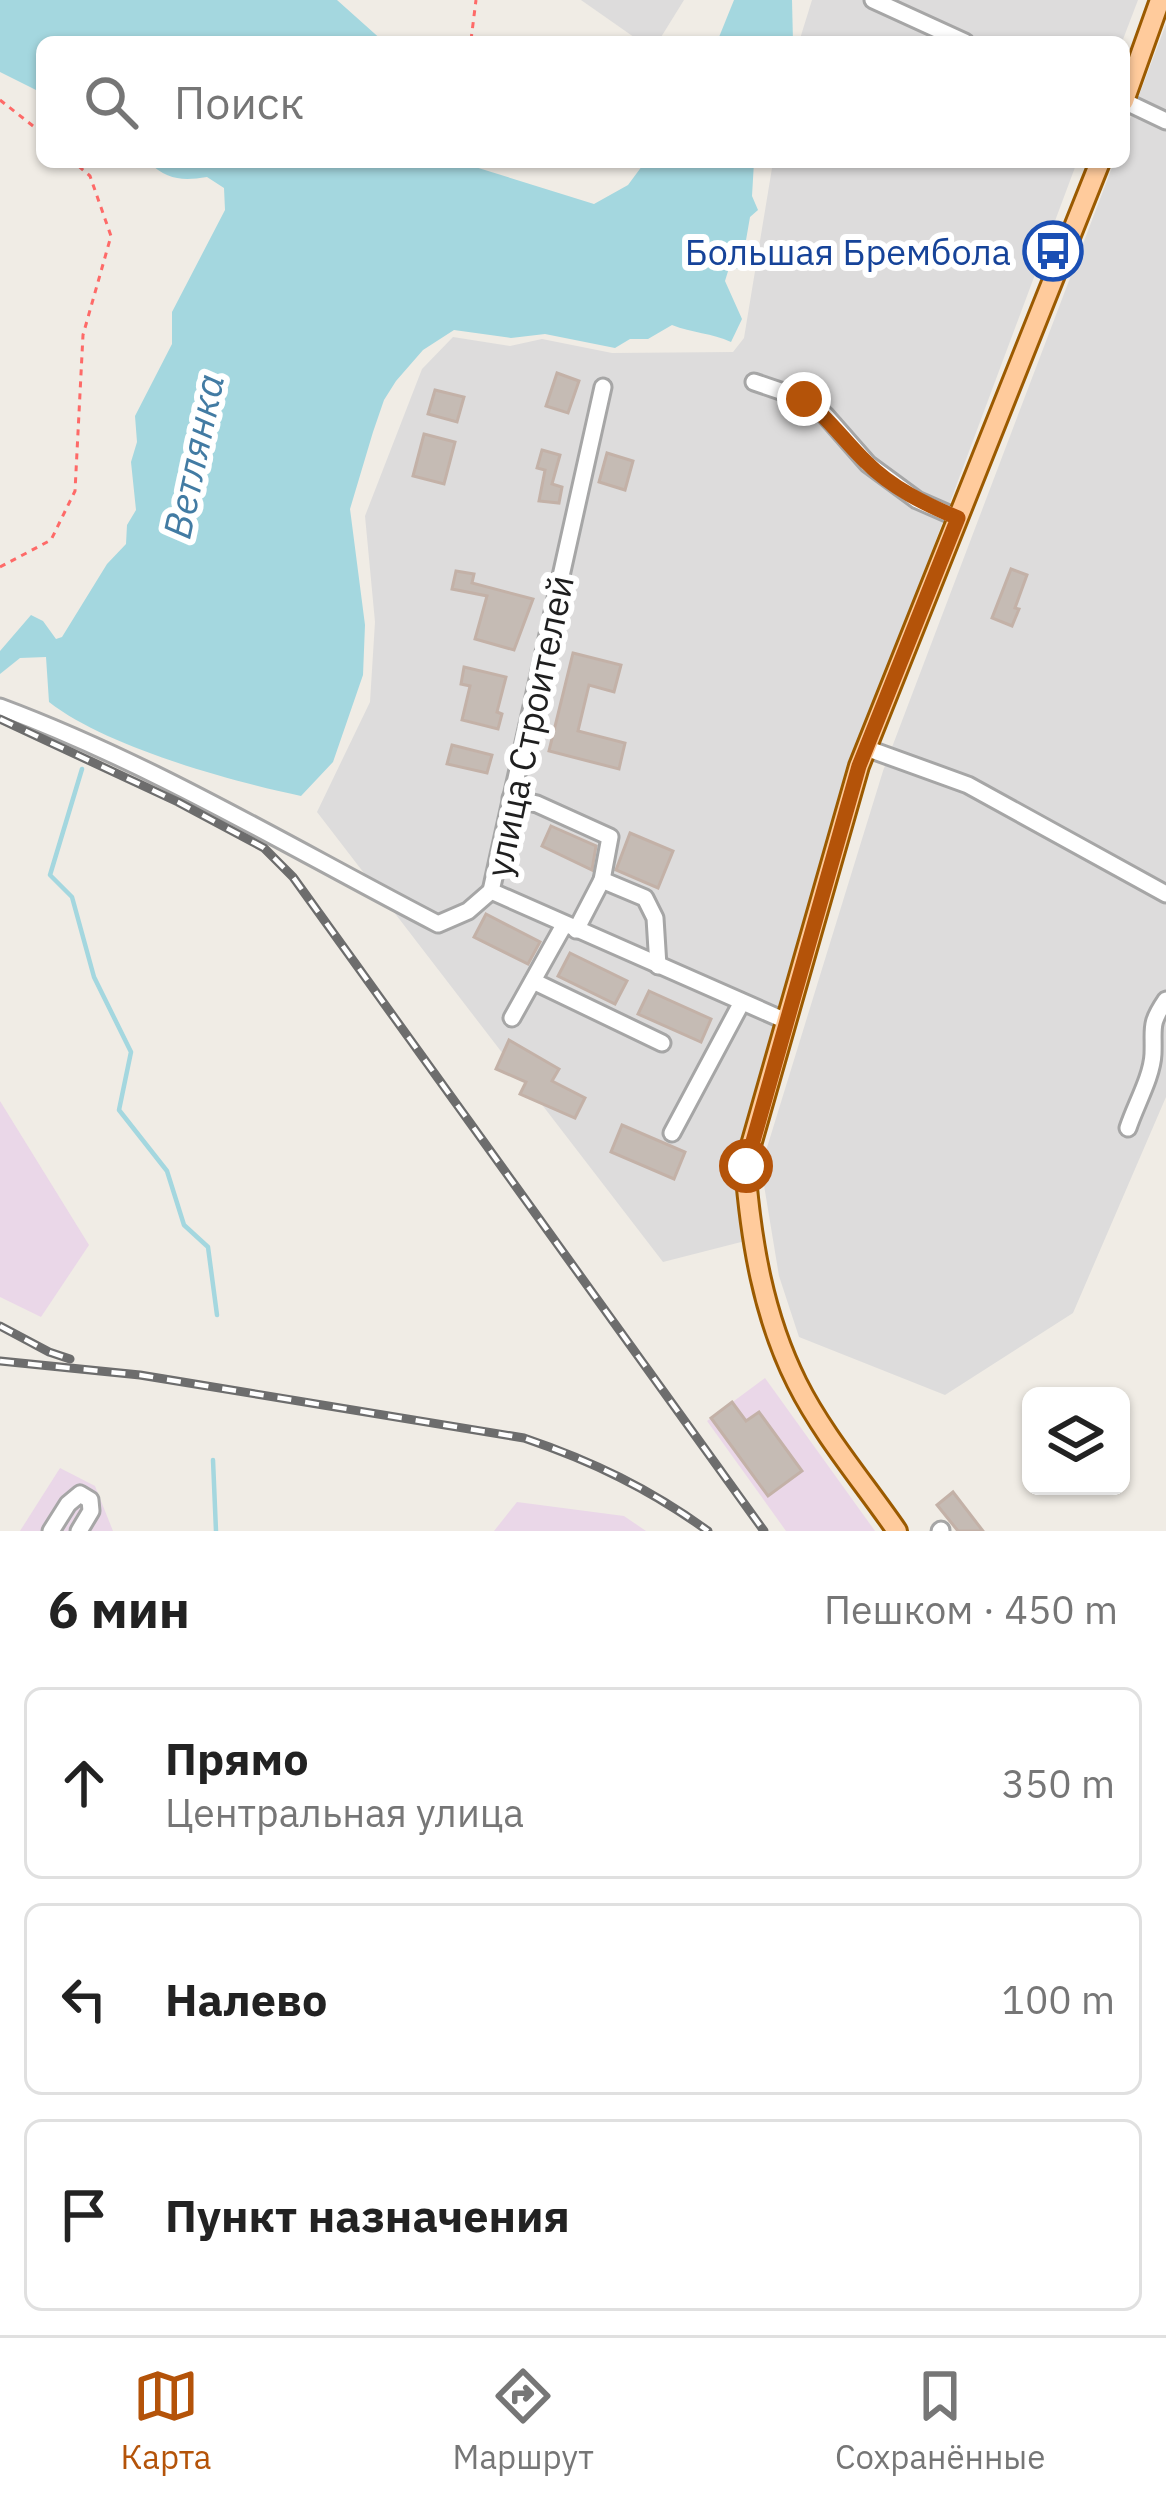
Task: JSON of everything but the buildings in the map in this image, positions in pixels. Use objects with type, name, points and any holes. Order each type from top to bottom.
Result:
[{"type":"main road","points":[[1130,84],[1160,0]]},
{"type":"main road","points":[[897,1531],[799,1387],[780,1344],[751,1234],[746,1166],[866,748],[1098,168]]},
{"type":"street","points":[[873,0],[952,36]]},
{"type":"street","points":[[1130,104],[1166,121]]},
{"type":"street","points":[[754,382],[804,399],[825,415],[868,464],[917,500],[958,518]]},
{"type":"street","name":"улица Строителей","points":[[603,387],[491,891],[786,1022]]},
{"type":"street","points":[[0,706],[274,834],[438,924],[468,911],[491,891]]},
{"type":"street","points":[[866,748],[968,785],[1166,894]]},
{"type":"street","points":[[512,799],[610,837],[602,880],[512,1018]]},
{"type":"street","points":[[602,880],[645,898],[655,918],[658,966]]},
{"type":"street","points":[[533,981],[662,1042]]},
{"type":"street","points":[[1128,1128],[1153,1056],[1154,1018],[1166,1000]]},
{"type":"street","points":[[672,1133],[742,1002]]},
{"type":"street","points":[[51,1531],[80,1494],[90,1500],[91,1511],[79,1531]]},
{"type":"path","points":[[472,36],[476,0]]},
{"type":"path","points":[[0,100],[36,128]]},
{"type":"path","points":[[0,567],[51,540],[75,490],[83,335],[111,236],[90,176],[81,168]]},
{"type":"shaded area","points":[[581,0],[684,0],[662,36],[632,36]]},
{"type":"shaded area","points":[[812,0],[1138,0],[1124,36],[801,36]]},
{"type":"shaded area","points":[[1166,24],[1166,1097],[1073,1313],[945,1395],[799,1337],[779,1276],[761,1167],[883,771],[1112,168],[1130,168],[1130,119]]},
{"type":"shaded area","points":[[772,168],[1075,168],[852,765],[734,1162],[749,1240],[663,1262],[317,812],[370,702],[375,622],[365,516],[422,369],[453,337],[510,346],[542,339],[612,353],[733,352],[744,338]]},
{"type":"shaded area","points":[[0,1101],[89,1245],[41,1317],[0,1297]]},
{"type":"shaded area","points":[[765,1378],[875,1531],[786,1531],[707,1421]]},
{"type":"shaded area","points":[[60,1468],[95,1486],[113,1531],[20,1531]]},
{"type":"shaded area","points":[[517,1502],[624,1516],[646,1531],[494,1531]]},
{"type":"water","points":[[0,0],[337,0],[377,36],[36,36],[36,90],[0,72]]},
{"type":"water","points":[[734,0],[792,0],[793,36],[719,36]]},
{"type":"water","points":[[156,168],[478,168],[594,204],[628,185],[641,168],[754,168],[752,196],[758,210],[750,217],[741,269],[729,268],[725,281],[742,319],[731,342],[672,325],[648,339],[630,339],[615,348],[545,334],[511,338],[454,330],[423,350],[396,381],[384,400],[350,509],[365,625],[363,675],[333,762],[301,796],[169,760],[73,718],[49,702],[46,657],[20,658],[0,674],[0,651],[31,615],[43,621],[56,639],[62,637],[107,564],[126,544],[127,525],[136,510],[131,462],[137,442],[135,416],[172,344],[172,312],[225,210],[224,188],[207,177],[176,178]]},
{"type":"waterway","name":"Ветлянка","points":[[82,769],[50,875],[72,897],[94,977],[131,1052],[119,1110],[167,1171],[184,1225],[208,1247],[217,1315]]},
{"type":"waterway","name":"Ветлянка","points":[[213,1460],[216,1531]]},
{"type":"railway","points":[[0,719],[264,848],[293,877],[764,1531]]},
{"type":"railway","points":[[0,1326],[70,1359]]},
{"type":"railway","points":[[0,1361],[140,1375],[524,1438],[620,1477],[708,1531]]},
{"type":"place","name":"Большая Брембола","points":[[1053,251]]},
{"type":"route","points":[[746,1166],[859,766],[958,518],[917,500],[868,464],[825,415],[804,399]]}]
